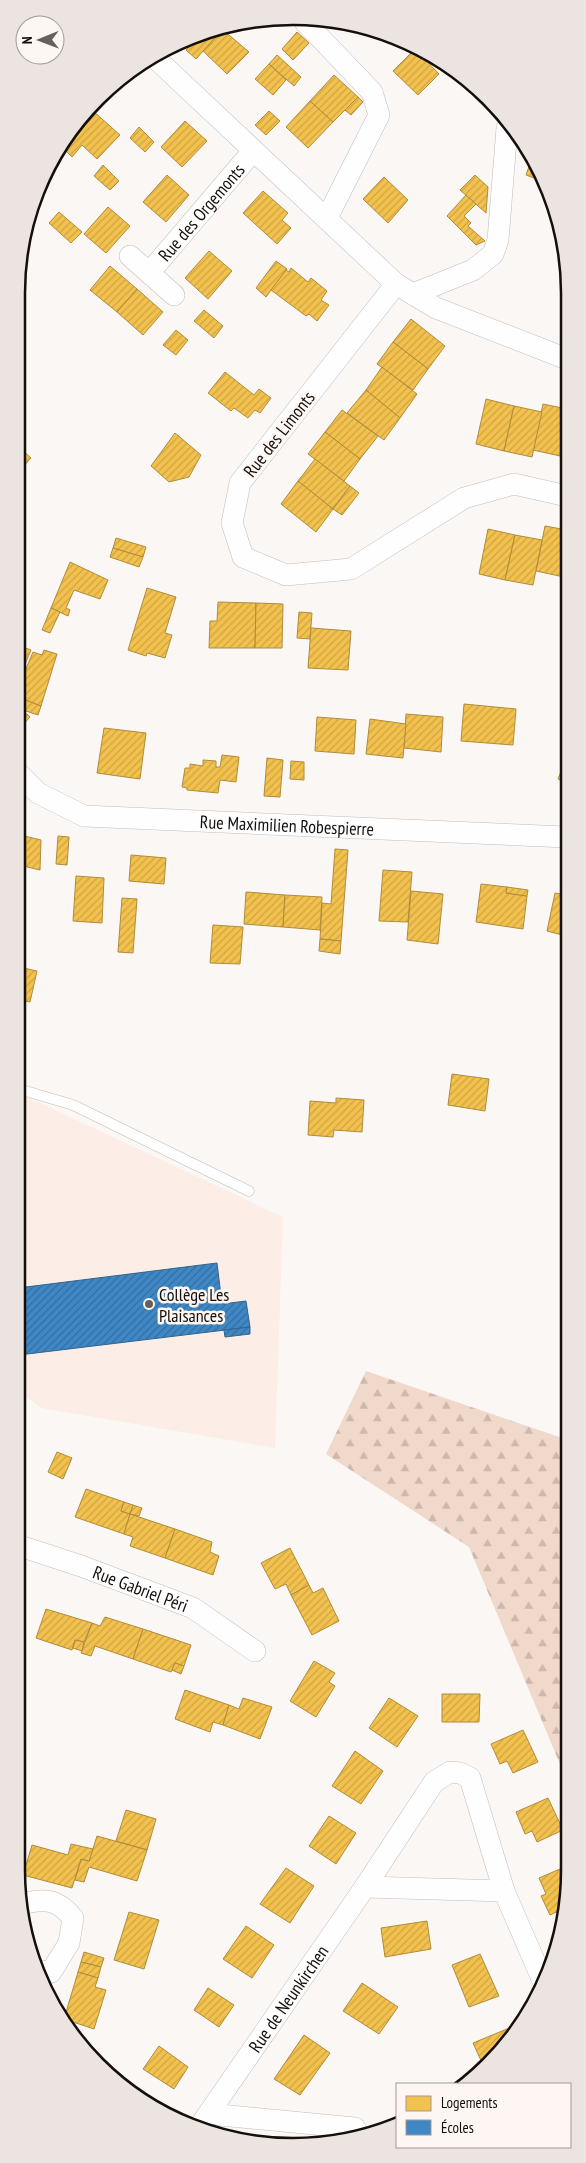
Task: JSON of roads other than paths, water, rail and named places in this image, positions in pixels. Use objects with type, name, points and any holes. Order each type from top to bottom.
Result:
[{"type":"street","points":[[310,26],[372,92],[379,115],[327,218]]},
{"type":"street","name":"Rue des Orgemonts","points":[[159,61],[404,289],[436,308],[561,357]]},
{"type":"street","points":[[404,289],[473,270],[492,254],[498,240],[507,131]]},
{"type":"street","name":"Rue des Orgemonts","points":[[149,273],[253,150]]},
{"type":"street","name":"Rue des Orgemonts","points":[[130,256],[174,294]]},
{"type":"street","name":"Rue des Limonts","points":[[404,289],[240,483],[232,523],[243,557],[286,575],[351,569],[464,498],[514,484],[561,495]]},
{"type":"street","name":"Rue Maximilien Robespierre","points":[[25,780],[38,792],[84,816],[561,837]]},
{"type":"street","name":"Rue Gabriel Péri","points":[[25,1553],[81,1566],[193,1608],[255,1651]]},
{"type":"street","name":"Rue de Neunkirchen","points":[[205,2118],[365,1888],[434,1782],[450,1772],[460,1773],[470,1778],[504,1891],[540,1975]]},
{"type":"street","points":[[365,1888],[504,1891]]},
{"type":"street","points":[[27,1903],[44,1899],[64,1907],[73,1918],[69,1943],[51,1972],[44,1972]]},
{"type":"street","name":"Rue de Neunkirchen","points":[[205,2118],[220,2115],[355,2128],[356,2130]]},
{"type":"lane","points":[[25,1091],[73,1105],[249,1191]]},
{"type":"place","name":"Collège Les Plaisances","points":[[149,1304]]}]
